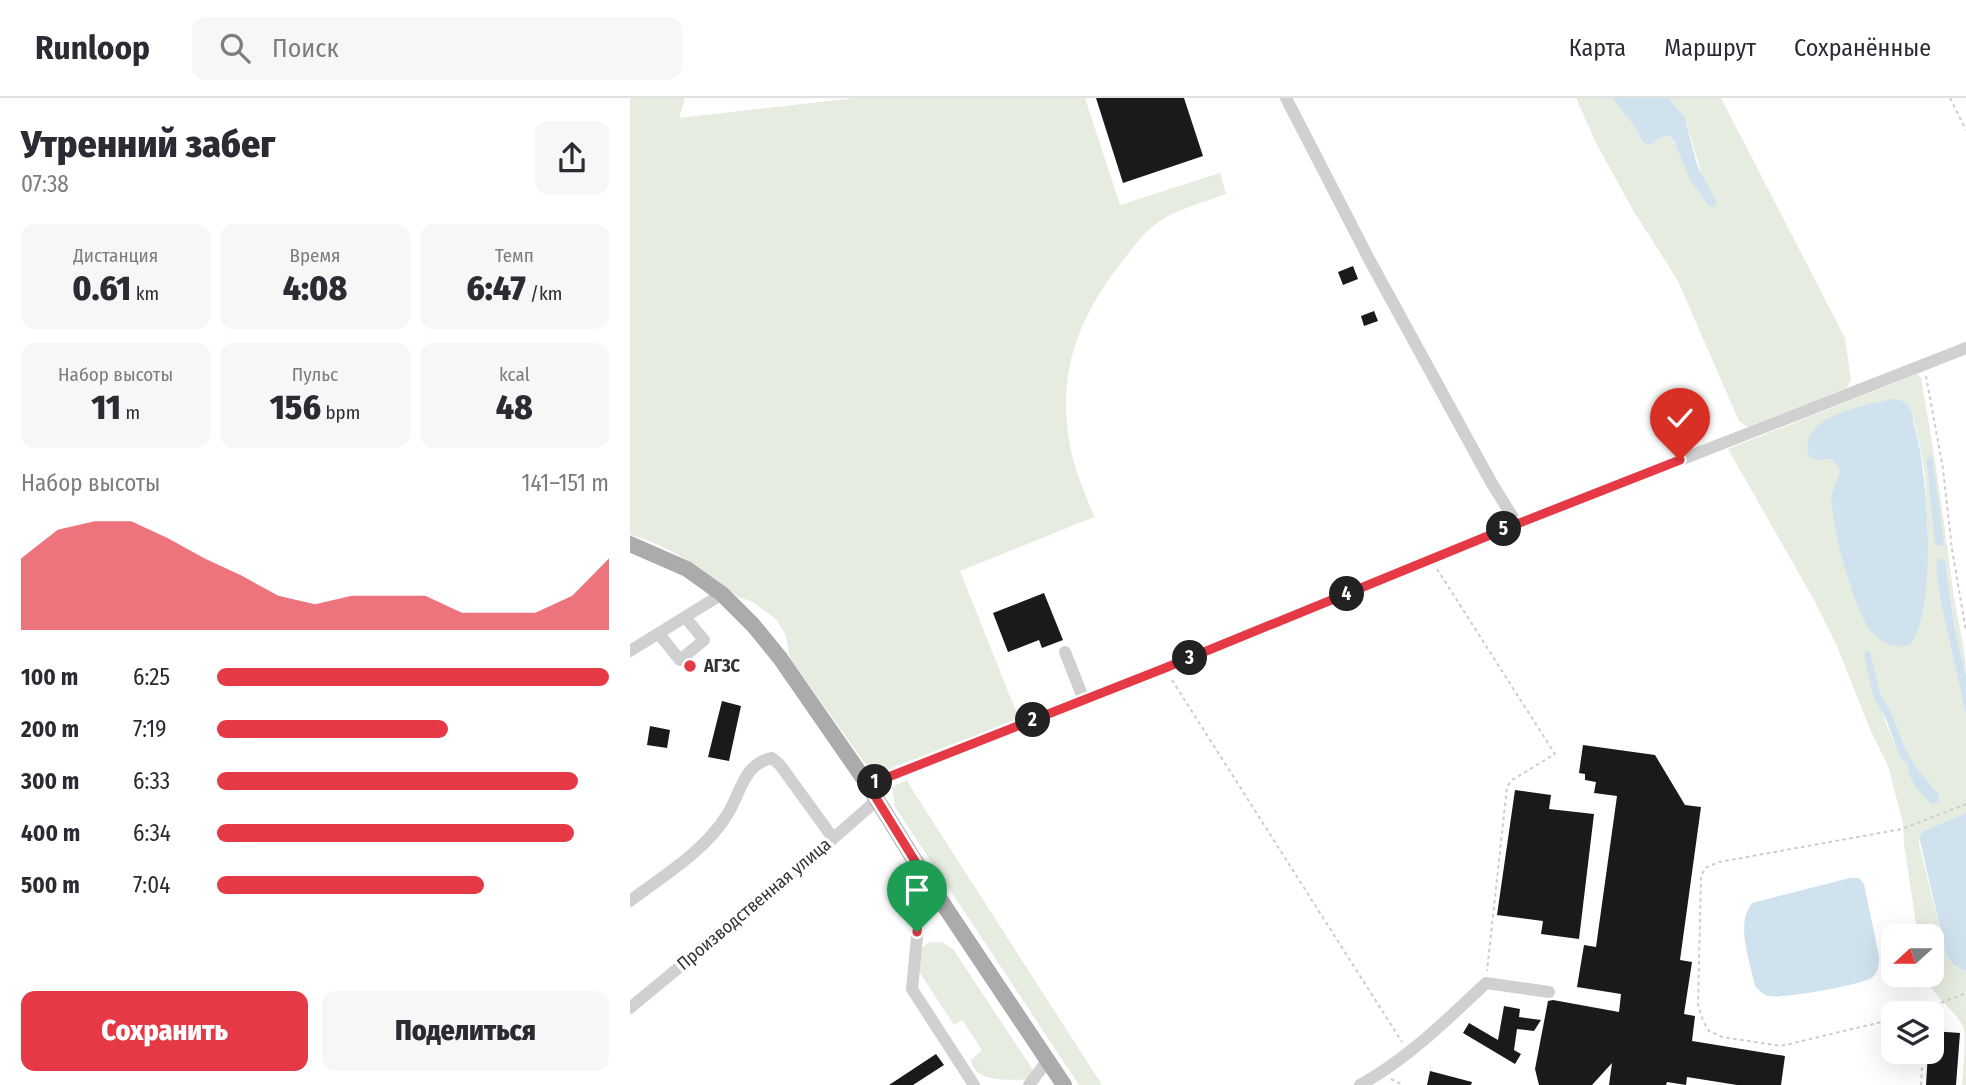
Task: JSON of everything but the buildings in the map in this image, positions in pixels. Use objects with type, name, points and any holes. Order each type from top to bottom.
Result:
[{"type":"main road","points":[[630,544],[687,569],[722,594],[753,625],[780,658],[868,785],[923,874],[1064,1085]]},
{"type":"street","points":[[1286,98],[1370,261],[1517,524]]},
{"type":"street","points":[[868,785],[1165,668],[1517,524],[1966,348]]},
{"type":"street","points":[[630,651],[722,594]]},
{"type":"street","points":[[659,634],[680,660],[704,640],[685,617]]},
{"type":"street","points":[[1065,652],[1084,700]]},
{"type":"street","points":[[630,901],[684,860],[714,832],[727,815],[748,773],[763,760],[772,758],[780,765],[834,838]]},
{"type":"street","name":"Производственная улица","points":[[630,1008],[877,800]]},
{"type":"street","points":[[923,874],[912,989],[974,1085]]},
{"type":"street","points":[[1360,1085],[1381,1073],[1442,1025],[1486,983],[1549,992]]},
{"type":"street","points":[[1029,1085],[1047,1061]]},
{"type":"path","points":[[1950,98],[1966,130]]},
{"type":"path","points":[[1924,365],[1966,631]]},
{"type":"path","points":[[1430,559],[1555,754],[1513,780],[1507,787],[1486,983]]},
{"type":"path","points":[[1165,668],[1408,1052]]},
{"type":"path","points":[[1881,1022],[1781,1046],[1722,1037],[1709,1031],[1698,1004],[1701,877],[1705,868],[1719,862],[1902,829],[1966,804]]},
{"type":"path","points":[[1944,1003],[1966,993]]},
{"type":"path","points":[[1921,1085],[1922,1064]]},
{"type":"shaded area","points":[[630,98],[685,98],[679,118],[855,98],[1085,98],[1120,205],[1220,173],[1226,194],[1161,220],[1136,244],[1093,305],[1074,348],[1066,395],[1070,446],[1094,517],[960,571],[1019,719],[885,771],[873,769],[864,762],[790,658],[786,636],[776,619],[751,601],[738,597],[696,565],[667,549],[630,535]]},
{"type":"shaded area","points":[[1576,98],[1613,98],[1642,141],[1668,135],[1694,183],[1702,175],[1685,118],[1669,98],[1721,98],[1845,338],[1851,380],[1847,388],[1747,427],[1739,421],[1678,281],[1633,210],[1597,145]]},
{"type":"shaded area","points":[[1917,374],[1921,378],[1965,654],[1966,676],[1955,630],[1945,560],[1936,569],[1966,716],[1966,813],[1923,831],[1919,837],[1939,924],[1916,924],[1903,823],[1888,766],[1837,646],[1814,600],[1728,449]],"holes":[[[1911,409],[1925,476],[1928,536],[1851,589],[1832,511],[1832,492],[1840,472],[1836,463],[1826,458]],[[1927,466],[1944,543],[1934,537]],[[1876,681],[1905,748],[1916,767],[1939,795],[1900,756],[1886,724]]]},
{"type":"shaded area","points":[[907,780],[1102,1085],[1079,1085],[895,807],[892,787]]},
{"type":"shaded area","points":[[930,942],[942,942],[953,949],[1033,1070],[1029,1078],[1000,1079],[978,1073],[971,1060],[982,1050],[962,1020],[954,1025],[918,970],[919,950]]},
{"type":"shaded area","points":[[1944,945],[1946,953],[1957,968],[1966,971],[1966,1085],[1962,1085],[1964,1029],[1931,987],[1944,987]]},
{"type":"water","points":[[1613,98],[1669,98],[1685,118],[1697,165],[1716,201],[1715,207],[1709,206],[1689,178],[1674,141],[1668,135],[1649,145],[1642,141]]},
{"type":"water","points":[[1891,399],[1904,402],[1912,412],[1920,449],[1927,507],[1924,602],[1919,627],[1910,645],[1904,646],[1888,644],[1879,639],[1864,620],[1844,566],[1832,510],[1831,497],[1840,471],[1829,459],[1809,457],[1808,443],[1813,431],[1835,415]]},
{"type":"water","points":[[1932,456],[1944,543],[1941,546],[1936,545],[1934,537],[1926,459]]},
{"type":"water","points":[[1941,558],[1945,560],[1955,630],[1966,676],[1966,716],[1941,603],[1936,569]]},
{"type":"water","points":[[1866,650],[1870,653],[1881,696],[1890,709],[1905,748],[1916,767],[1939,795],[1939,802],[1932,804],[1919,791],[1912,781],[1908,764],[1900,757],[1884,714],[1874,698],[1864,656]]},
{"type":"water","points":[[1966,813],[1966,971],[1954,965],[1946,953],[1944,924],[1939,924],[1919,837],[1923,831]]},
{"type":"water","points":[[1859,878],[1864,884],[1879,956],[1875,975],[1854,984],[1805,993],[1777,996],[1761,992],[1755,986],[1745,943],[1745,921],[1752,903]]},
{"type":"place","name":"АГЗС","points":[[690,666]]},
{"type":"route","points":[[917,932],[923,874],[868,785],[1680,460]]}]
